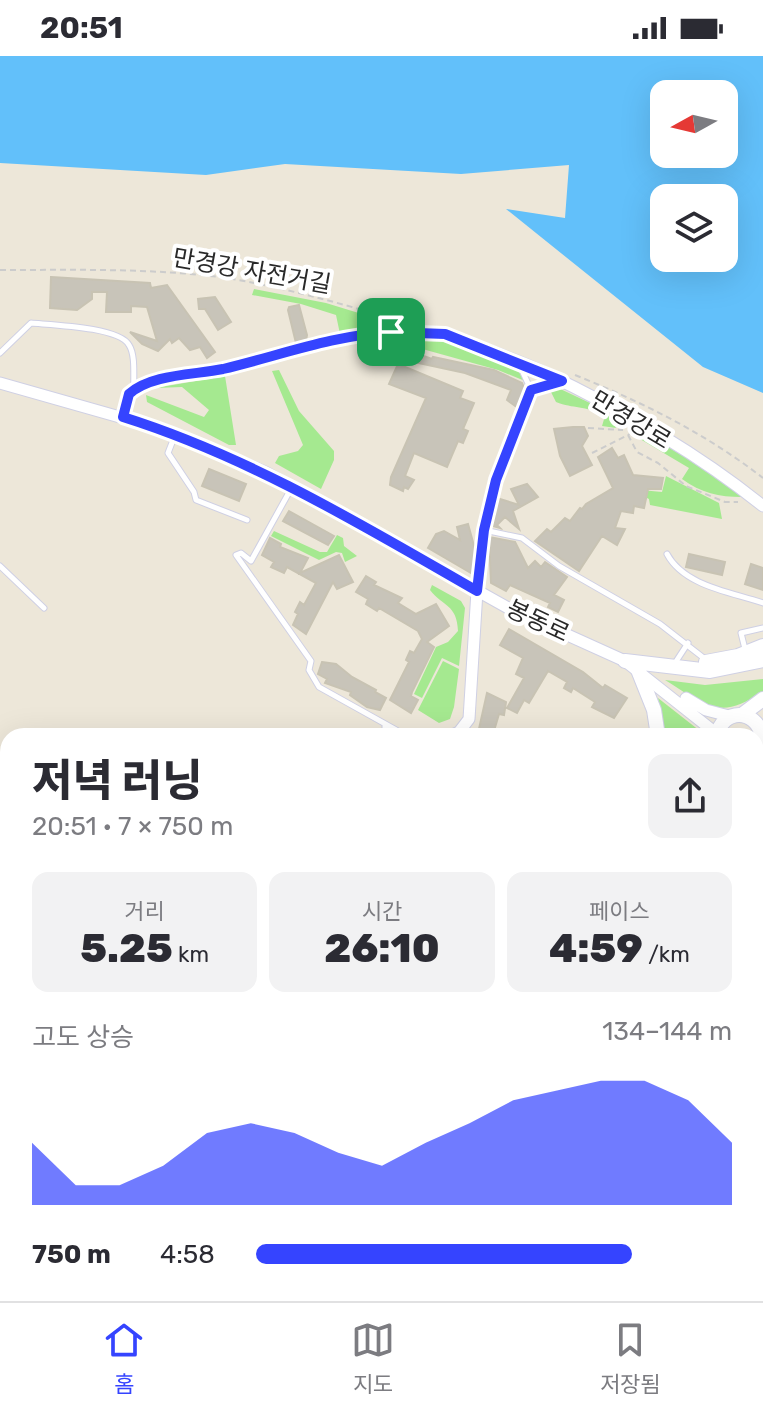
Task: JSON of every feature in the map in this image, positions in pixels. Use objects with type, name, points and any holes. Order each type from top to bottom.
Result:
[{"type":"street","name":"만경강로","points":[[445,334],[562,381],[644,427],[760,503]]},
{"type":"street","name":"봉동로","points":[[0,383],[123,417],[213,448],[292,486],[477,591],[632,666],[653,673],[706,710],[736,715]]},
{"type":"street","points":[[462,728],[469,719],[477,591]]},
{"type":"street","points":[[657,728],[654,710],[632,666],[712,662],[747,654],[763,646]]},
{"type":"street","points":[[673,666],[710,671],[763,660]]},
{"type":"street","name":"봉동로","points":[[632,666],[708,728]]},
{"type":"street","points":[[724,728],[736,715],[763,699]]},
{"type":"street","points":[[736,715],[757,723],[760,728]]},
{"type":"lane","points":[[0,353],[31,323],[118,336],[127,341],[132,349],[134,390]]},
{"type":"lane","points":[[123,417],[129,394],[154,381],[373,333],[445,334]]},
{"type":"lane","points":[[477,591],[484,530],[496,480],[531,390],[528,377],[518,362]]},
{"type":"lane","points":[[531,390],[562,381]]},
{"type":"lane","points":[[175,434],[168,453],[196,500],[247,520]]},
{"type":"lane","points":[[292,486],[251,561],[241,553],[236,555],[311,661],[309,670],[319,687],[393,728]]},
{"type":"lane","points":[[484,530],[522,538],[559,566],[660,624],[712,662]]},
{"type":"lane","points":[[667,554],[674,567],[698,581],[763,603]]},
{"type":"lane","points":[[0,566],[44,608]]},
{"type":"lane","points":[[747,654],[741,633],[763,628]]},
{"type":"lane","points":[[673,666],[688,643]]},
{"type":"lane","points":[[385,723],[385,728]]},
{"type":"path","name":"만경강 자전거길","points":[[0,270],[141,271],[222,278],[369,310],[425,327]]},
{"type":"path","points":[[592,453],[644,427]]},
{"type":"path","points":[[588,428],[623,430]]},
{"type":"path","points":[[628,435],[637,452],[700,494],[725,502],[760,503]]},
{"type":"green space","points":[[254,289],[326,303],[411,329],[374,326],[340,334],[336,315],[301,304],[252,295]]},
{"type":"green space","points":[[409,338],[443,339],[516,365],[525,381],[498,370],[408,345]]},
{"type":"green space","points":[[279,370],[299,411],[334,451],[334,460],[321,489],[275,463],[279,456],[298,451],[303,445],[272,371]]},
{"type":"green space","points":[[225,376],[236,445],[229,445],[147,402],[146,395],[204,417],[209,410],[182,387],[155,388]]},
{"type":"green space","points":[[554,386],[607,411],[616,428],[602,426],[605,416],[556,402],[551,392],[538,389]]},
{"type":"green space","points":[[642,432],[701,466],[742,497],[710,493],[689,484],[682,479],[689,468],[635,436]]},
{"type":"green space","points":[[666,476],[719,503],[722,519],[650,505],[649,499],[630,489],[662,492]]},
{"type":"green space","points":[[274,531],[320,552],[327,552],[337,535],[343,538],[344,546],[357,556],[345,562],[342,553],[336,552],[319,560],[271,536]]},
{"type":"green space","points":[[432,585],[461,601],[465,608],[459,666],[442,658],[422,698],[414,694],[436,647],[448,642],[458,631],[455,616],[430,590]]},
{"type":"green space","points":[[443,661],[459,669],[450,719],[439,723],[418,710]]},
{"type":"green space","points":[[763,679],[763,691],[735,706],[724,708],[702,703],[665,680],[705,685]]},
{"type":"green space","points":[[658,698],[696,728],[664,728]]},
{"type":"water","points":[[0,56],[763,56],[763,393],[703,367],[506,209],[565,218],[569,165],[461,174],[285,164],[206,175],[0,163]]},
{"type":"building","points":[[51,277],[150,283],[151,288],[167,285],[215,352],[207,358],[200,347],[190,350],[179,338],[172,343],[170,339],[158,351],[142,344],[130,332],[157,341],[147,307],[131,306],[131,312],[106,312],[107,292],[92,292],[92,299],[77,310],[50,308]]},
{"type":"building","points":[[215,297],[231,322],[218,330],[205,309],[199,309],[198,299]]},
{"type":"building","points":[[299,305],[307,335],[306,341],[296,343],[288,310]]},
{"type":"building","points":[[404,349],[432,359],[494,370],[522,383],[525,390],[518,408],[507,400],[511,390],[465,373],[400,359]]},
{"type":"building","points":[[398,364],[463,391],[460,398],[474,403],[463,429],[468,431],[463,443],[458,441],[447,467],[414,453],[405,476],[414,480],[403,491],[390,485],[391,477],[426,398],[389,384]]},
{"type":"building","points":[[584,427],[588,436],[582,446],[592,465],[570,476],[560,456],[554,429]]},
{"type":"building","points":[[612,448],[618,458],[624,455],[633,475],[663,478],[661,489],[648,489],[644,508],[634,506],[633,513],[621,511],[615,528],[625,529],[617,545],[602,536],[579,571],[535,541],[547,529],[551,532],[565,518],[570,521],[580,508],[613,488],[598,457]]},
{"type":"building","points":[[209,469],[246,484],[239,501],[202,486]]},
{"type":"building","points":[[527,484],[538,497],[513,511],[519,529],[505,517],[497,525],[500,528],[493,526],[497,498],[519,505],[511,489]]},
{"type":"building","points":[[289,511],[334,536],[328,545],[283,521]]},
{"type":"building","points":[[468,524],[476,553],[471,573],[428,548],[436,534],[444,531],[460,540],[457,527]]},
{"type":"building","points":[[489,537],[515,542],[528,568],[535,561],[541,567],[545,562],[567,577],[554,595],[564,600],[558,612],[548,607],[550,603],[510,585],[506,591],[491,583]]},
{"type":"building","points":[[270,538],[281,544],[280,547],[308,558],[300,573],[339,555],[353,582],[337,589],[333,582],[306,634],[293,625],[298,614],[295,612],[300,602],[304,605],[316,583],[287,567],[284,573],[271,567],[274,562],[262,555]]},
{"type":"building","points":[[689,554],[725,562],[722,575],[686,567]]},
{"type":"building","points":[[751,564],[763,568],[763,590],[745,584]]},
{"type":"building","points":[[366,576],[376,582],[374,585],[402,598],[398,603],[416,614],[436,604],[449,626],[427,642],[434,647],[412,692],[411,696],[418,700],[411,713],[390,700],[409,662],[406,660],[410,651],[414,653],[422,639],[418,631],[379,608],[377,611],[366,604],[368,599],[356,592]]},
{"type":"building","points":[[509,629],[583,672],[603,688],[605,685],[627,698],[614,718],[592,707],[595,702],[573,688],[571,692],[564,688],[567,682],[548,671],[529,703],[524,700],[517,713],[507,708],[524,678],[516,674],[523,658],[500,645]]},
{"type":"building","points":[[322,662],[336,664],[386,698],[380,710],[367,707],[350,695],[351,692],[325,683],[327,679],[318,674]]},
{"type":"building","points":[[487,693],[506,702],[504,715],[499,714],[495,728],[479,728]]},
{"type":"route","points":[[391,332],[445,334],[562,381],[531,390],[496,480],[484,530],[477,591],[265,472],[213,448],[123,417],[129,394],[154,381],[220,369],[373,333],[391,332]]}]
